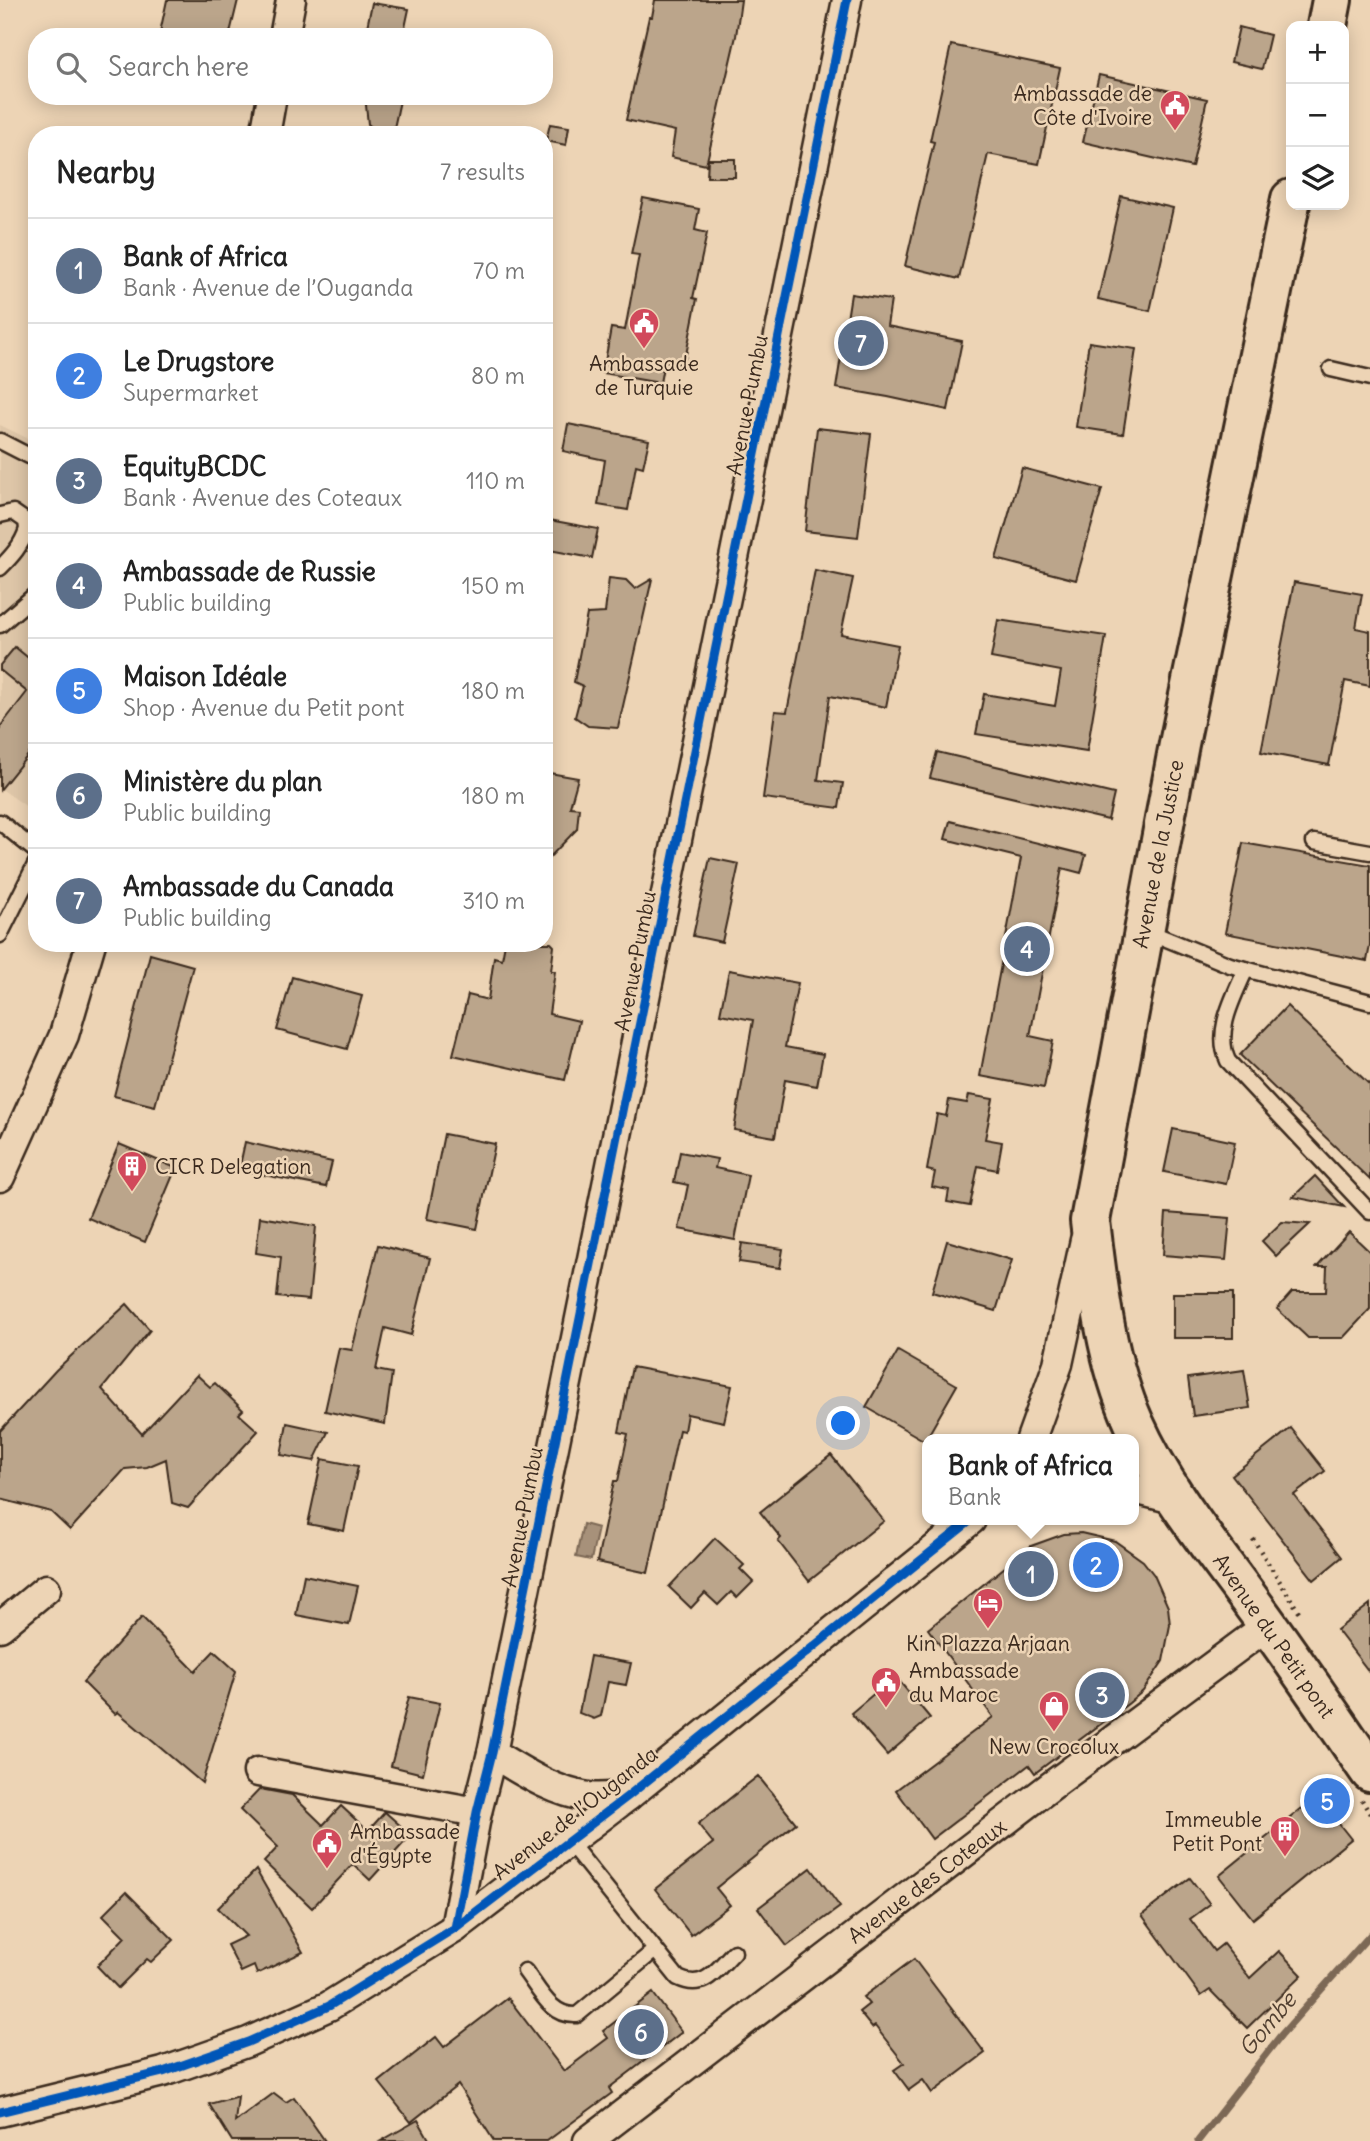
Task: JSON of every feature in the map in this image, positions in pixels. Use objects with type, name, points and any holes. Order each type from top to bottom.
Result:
[{"type":"main road","points":[[1328,21],[1332,0]]},
{"type":"main road","name":"Avenue de la Justice","points":[[1177,1500],[1134,1423],[1121,1387],[1098,1284],[1090,1221],[1143,929],[1289,210]]},
{"type":"main road","name":"Avenue du Petit pont","points":[[1177,1500],[1370,1772]]},
{"type":"street","points":[[286,28],[291,0]]},
{"type":"street","name":"Avenue Pumbu","points":[[455,1928],[847,0]]},
{"type":"street","points":[[267,126],[270,105]]},
{"type":"street","points":[[0,1177],[64,1035],[88,952]]},
{"type":"street","points":[[1033,1434],[1058,1364],[1090,1221]]},
{"type":"street","points":[[1139,1490],[1177,1500]]},
{"type":"street","name":"Avenue de l’Ouganda","points":[[0,2112],[163,2072],[248,2042],[329,2006],[455,1928],[569,1842],[965,1525]]},
{"type":"street","points":[[0,1627],[46,1589]]},
{"type":"street","name":"Avenue des Coteaux","points":[[588,2141],[1040,1794],[1268,1625]]},
{"type":"street","points":[[492,1753],[560,1790],[590,1797],[628,1796]]},
{"type":"street","points":[[258,1772],[477,1812]]},
{"type":"lane","points":[[1331,369],[1370,378]]},
{"type":"lane","points":[[0,441],[28,455]]},
{"type":"lane","points":[[0,515],[13,512],[21,516],[27,529],[24,539],[0,568]]},
{"type":"lane","points":[[0,625],[28,601]]},
{"type":"lane","points":[[0,822],[28,845]]},
{"type":"lane","points":[[1314,842],[1370,852]]},
{"type":"lane","points":[[0,935],[28,879]]},
{"type":"lane","points":[[1143,929],[1246,969],[1370,1002]]},
{"type":"lane","points":[[1246,969],[1222,1033],[1223,1050],[1228,1061],[1370,1212]]},
{"type":"lane","points":[[569,1842],[678,1978],[690,1984],[704,1982],[734,1952]]},
{"type":"lane","points":[[525,1971],[555,2010],[566,2016],[577,2015],[655,1950]]},
{"type":"shaded area","points":[[0,425],[28,439],[28,808],[0,788]]},
{"type":"shaded area","points":[[583,1524],[598,1528],[591,1560],[576,1557]]},
{"type":"building","points":[[167,0],[238,0],[231,28],[161,28]]},
{"type":"building","points":[[655,0],[741,0],[736,36],[706,165],[671,157],[675,131],[626,120]]},
{"type":"building","points":[[372,3],[409,9],[405,28],[367,28]]},
{"type":"building","points":[[1239,27],[1270,35],[1262,69],[1231,62]]},
{"type":"building","points":[[951,45],[1060,68],[1039,164],[988,154],[959,279],[905,266],[934,142],[930,141]]},
{"type":"building","points":[[1099,75],[1207,99],[1192,167],[1083,142]]},
{"type":"building","points":[[366,105],[399,105],[394,126],[368,124]]},
{"type":"building","points":[[550,124],[569,127],[566,145],[553,142],[553,126]]},
{"type":"building","points":[[708,159],[735,159],[735,177],[707,177]]},
{"type":"building","points":[[1121,196],[1173,208],[1150,311],[1098,299]]},
{"type":"building","points":[[643,198],[699,209],[695,230],[707,233],[693,298],[697,299],[684,365],[664,361],[660,383],[603,373],[611,328],[625,330],[639,255],[631,254]]},
{"type":"building","points":[[851,294],[891,300],[887,326],[962,341],[948,410],[836,388]]},
{"type":"building","points":[[1089,342],[1136,349],[1123,434],[1076,427]]},
{"type":"building","points":[[568,424],[649,440],[643,467],[636,465],[628,510],[598,505],[605,460],[563,451]]},
{"type":"building","points":[[817,428],[871,434],[858,537],[805,531]]},
{"type":"building","points":[[1022,468],[1102,489],[1076,580],[996,559]]},
{"type":"building","points":[[553,521],[598,529],[592,558],[553,551]]},
{"type":"building","points":[[815,570],[853,578],[841,634],[898,645],[886,707],[830,696],[818,780],[843,783],[839,808],[763,798],[775,711],[787,712]]},
{"type":"building","points":[[609,578],[626,580],[635,589],[652,579],[618,728],[588,726],[575,717],[583,686],[574,682],[587,614],[605,613]]},
{"type":"building","points":[[1294,582],[1362,594],[1356,628],[1370,631],[1370,686],[1345,681],[1329,765],[1261,752]]},
{"type":"building","points":[[998,620],[1106,636],[1087,751],[976,734],[984,694],[1055,706],[1061,671],[991,658]]},
{"type":"building","points":[[15,647],[28,658],[28,755],[0,790],[0,727],[27,692],[0,670],[0,665]]},
{"type":"building","points":[[937,752],[1114,794],[1108,820],[930,778]]},
{"type":"building","points":[[553,774],[578,778],[570,807],[579,808],[577,829],[553,854]]},
{"type":"building","points":[[950,821],[1086,855],[1081,873],[1062,868],[1030,1036],[1053,1041],[1044,1088],[980,1076],[1021,858],[945,839]]},
{"type":"building","points":[[1243,843],[1370,865],[1370,945],[1367,961],[1225,933]]},
{"type":"building","points":[[710,858],[739,864],[722,942],[693,936]]},
{"type":"building","points":[[554,946],[551,971],[555,971],[549,1014],[579,1021],[565,1080],[453,1055],[468,995],[488,1000],[494,957],[502,959],[503,952],[553,952]]},
{"type":"building","points":[[150,954],[193,966],[155,1106],[114,1096]]},
{"type":"building","points":[[729,970],[798,983],[785,1047],[823,1054],[817,1086],[785,1080],[775,1137],[734,1130],[753,1020],[720,1014]]},
{"type":"building","points":[[292,977],[362,996],[347,1049],[277,1030]]},
{"type":"building","points":[[1287,1006],[1370,1085],[1370,1180],[1240,1055]]},
{"type":"building","points":[[969,1095],[993,1099],[985,1139],[1002,1142],[997,1170],[978,1166],[970,1206],[947,1202],[949,1190],[932,1187],[935,1172],[927,1170],[937,1114],[946,1116],[949,1100],[967,1103]]},
{"type":"building","points":[[1173,1129],[1235,1142],[1226,1184],[1164,1172]]},
{"type":"building","points":[[444,1134],[495,1144],[477,1229],[427,1219]]},
{"type":"building","points":[[245,1142],[332,1162],[326,1187],[239,1170]]},
{"type":"building","name":"CICR Delegation","points":[[119,1144],[176,1168],[145,1242],[88,1218]]},
{"type":"building","points":[[680,1152],[717,1159],[715,1168],[748,1175],[735,1240],[679,1229],[688,1185],[674,1182]]},
{"type":"building","points":[[1315,1176],[1344,1207],[1293,1197]]},
{"type":"building","points":[[1166,1213],[1230,1218],[1226,1260],[1163,1255]]},
{"type":"building","points":[[260,1217],[316,1226],[309,1300],[277,1297],[281,1257],[256,1253]]},
{"type":"building","points":[[1282,1222],[1310,1224],[1276,1256],[1262,1241]]},
{"type":"building","points":[[1349,1232],[1370,1252],[1370,1309],[1343,1338],[1308,1338],[1277,1309],[1292,1292],[1326,1292],[1327,1267],[1317,1267]]},
{"type":"building","points":[[947,1241],[1012,1260],[996,1311],[932,1292]]},
{"type":"building","points":[[742,1243],[783,1249],[780,1268],[739,1262]]},
{"type":"building","points":[[378,1245],[430,1258],[411,1335],[385,1328],[376,1370],[392,1373],[385,1424],[325,1411],[339,1348],[352,1350]]},
{"type":"building","points":[[1173,1293],[1233,1293],[1233,1338],[1173,1338]]},
{"type":"building","points":[[127,1304],[150,1330],[102,1389],[142,1434],[197,1375],[210,1387],[215,1383],[243,1410],[239,1414],[258,1431],[188,1508],[172,1503],[166,1459],[147,1467],[125,1469],[70,1530],[51,1512],[0,1499],[0,1431],[56,1370]]},
{"type":"building","points":[[898,1351],[957,1385],[929,1434],[922,1434],[922,1439],[866,1407]]},
{"type":"building","points":[[632,1367],[732,1386],[724,1422],[687,1414],[684,1431],[679,1430],[648,1573],[597,1562],[614,1481],[618,1481],[628,1434],[619,1432]]},
{"type":"building","points":[[1244,1370],[1250,1408],[1193,1416],[1188,1378]]},
{"type":"building","points":[[287,1423],[328,1432],[314,1461],[281,1455]]},
{"type":"building","points":[[1291,1428],[1325,1471],[1294,1495],[1342,1557],[1314,1580],[1232,1475]]},
{"type":"building","points":[[831,1455],[884,1521],[809,1581],[778,1541],[781,1538],[760,1512]]},
{"type":"building","points":[[322,1459],[358,1466],[344,1531],[308,1524]]},
{"type":"building","points":[[1081,1533],[1115,1541],[1143,1561],[1154,1575],[1168,1607],[1170,1625],[1163,1661],[1143,1691],[1129,1703],[1035,1773],[1029,1765],[932,1839],[896,1790],[993,1717],[928,1629],[1031,1546],[1064,1534]]},
{"type":"building","points":[[715,1538],[744,1565],[740,1569],[753,1582],[737,1598],[731,1592],[718,1605],[705,1593],[691,1608],[669,1587]]},
{"type":"building","points":[[304,1575],[358,1586],[349,1625],[296,1615]]},
{"type":"building","points":[[1370,1604],[1370,1673],[1337,1630]]},
{"type":"building","points":[[142,1617],[195,1671],[214,1651],[236,1671],[202,1783],[118,1712],[115,1714],[83,1682]]},
{"type":"building","points":[[590,1656],[631,1663],[626,1685],[608,1682],[601,1716],[594,1719],[579,1713]]},
{"type":"building","points":[[895,1676],[930,1718],[887,1755],[851,1713]]},
{"type":"building","points":[[409,1697],[440,1703],[423,1774],[391,1766]]},
{"type":"building","points":[[758,1776],[796,1823],[716,1888],[730,1905],[691,1935],[655,1889],[713,1843],[698,1824]]},
{"type":"building","points":[[260,1789],[292,1795],[323,1825],[341,1806],[368,1831],[385,1812],[411,1835],[370,1880],[353,1864],[312,1908],[264,1862],[278,1847],[240,1810]]},
{"type":"building","name":"Immeuble Petit Pont","points":[[1317,1796],[1351,1839],[1253,1919],[1219,1876]]},
{"type":"building","points":[[811,1868],[840,1907],[787,1946],[758,1908]]},
{"type":"building","points":[[256,1870],[303,1952],[257,1974],[254,1966],[241,1972],[227,1945],[246,1936],[218,1908]]},
{"type":"building","points":[[1190,1878],[1210,1904],[1190,1919],[1214,1951],[1223,1944],[1250,1978],[1279,1951],[1302,1975],[1247,2028],[1210,1990],[1201,1996],[1142,1915]]},
{"type":"building","points":[[126,1892],[174,1940],[151,1962],[147,1959],[118,1988],[97,1966],[125,1937],[103,1915]]},
{"type":"building","points":[[914,1959],[985,2053],[932,2093],[923,2080],[909,2090],[894,2070],[904,2063],[875,2026],[872,2028],[859,2012],[869,2004],[863,1997]]},
{"type":"building","points":[[653,1993],[682,2032],[609,2088],[612,2093],[547,2141],[494,2141],[458,2085],[411,2122],[379,2082],[436,2037],[444,2047],[508,1998],[564,2071],[608,2038],[603,2031]]},
{"type":"building","points":[[274,2093],[286,2102],[294,2097],[325,2141],[232,2141],[209,2104],[238,2096],[235,2122]]},
{"type":"building","points":[[418,2120],[430,2141],[381,2141]]},
{"type":"waterway","name":"Gombe","points":[[1198,2141],[1281,2035],[1370,1935]]},
{"type":"cycle path","points":[[455,1928],[847,0]]},
{"type":"cycle path","points":[[0,2112],[163,2072],[248,2042],[329,2006],[455,1928],[628,1796],[965,1525]]},
{"type":"place","name":"Ambassade de Côte d'Ivoire","points":[[1175,132]]},
{"type":"place","name":"Ambassade du Canada","points":[[861,343]]},
{"type":"place","name":"Ambassade de Turquie","points":[[644,350]]},
{"type":"place","name":"Ambassade de Russie","points":[[1027,949]]},
{"type":"place","name":"CICR Delegation","points":[[132,1193]]},
{"type":"place","name":"Le Drugstore","points":[[1096,1565]]},
{"type":"place","name":"Bank of Africa","points":[[1031,1574]]},
{"type":"place","name":"Kin Plazza Arjaan","points":[[988,1630]]},
{"type":"place","name":"EquityBCDC","points":[[1102,1695]]},
{"type":"place","name":"Ambassade du Maroc","points":[[886,1709]]},
{"type":"place","name":"New Crocolux","points":[[1054,1733]]},
{"type":"place","name":"Maison Idéale","points":[[1327,1801]]},
{"type":"place","name":"Immeuble Petit Pont","points":[[1285,1858]]},
{"type":"place","name":"Ambassade d'Égypte","points":[[327,1870]]},
{"type":"place","name":"Ministère du plan","points":[[641,2032]]}]
